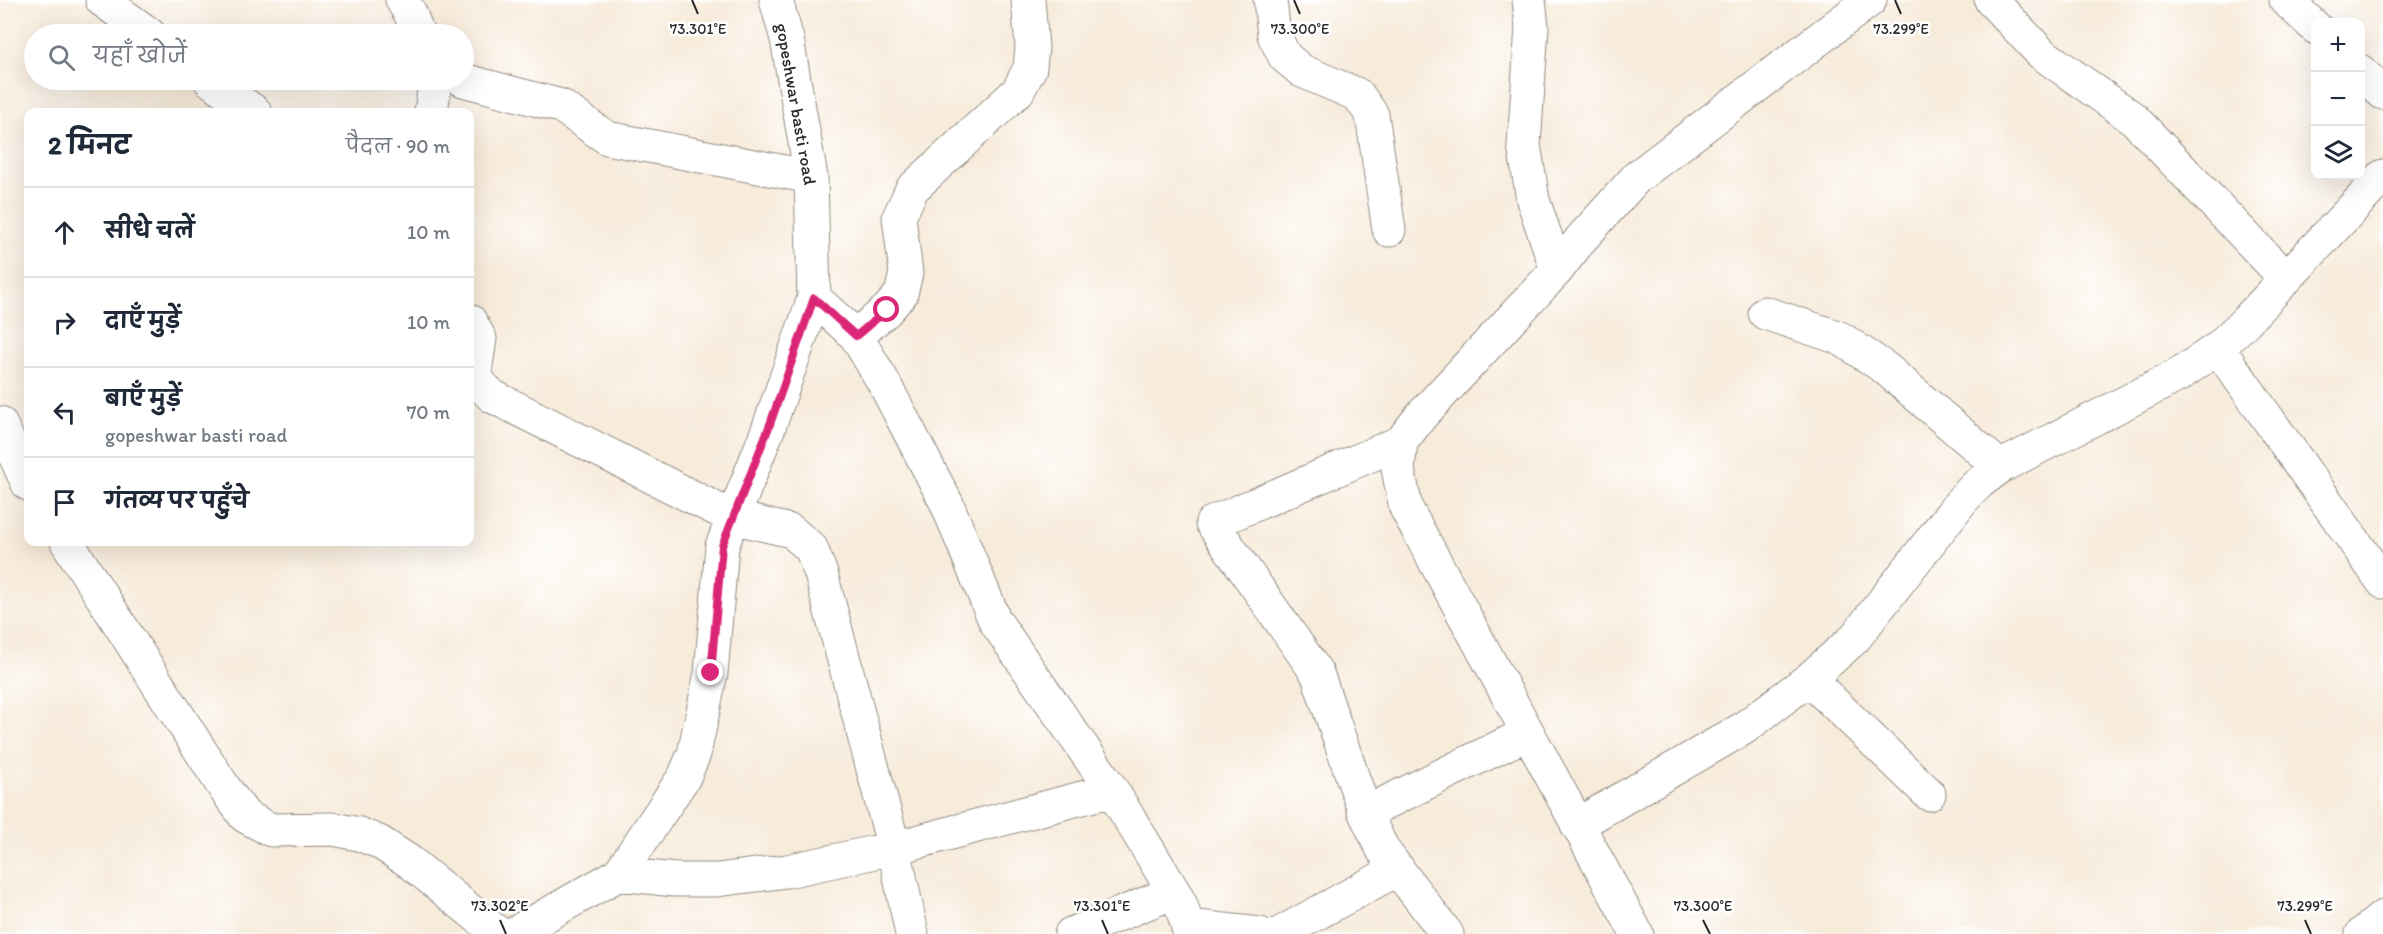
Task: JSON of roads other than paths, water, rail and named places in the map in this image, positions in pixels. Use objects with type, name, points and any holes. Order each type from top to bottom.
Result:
[{"type":"street","points":[[102,0],[135,24]]},
{"type":"street","points":[[402,0],[414,24]]},
{"type":"street","name":"gopeshwar basti road","points":[[513,934],[619,874],[684,777],[694,754],[711,673],[722,546],[769,427],[814,298],[811,177],[788,39],[776,0]]},
{"type":"street","points":[[856,336],[887,310],[901,294],[906,273],[899,217],[912,189],[1018,91],[1026,76],[1030,68],[1032,47],[1028,0]]},
{"type":"street","points":[[1270,0],[1274,35],[1285,57],[1302,71],[1358,95],[1372,115],[1389,231]]},
{"type":"street","points":[[1529,0],[1532,27],[1524,145],[1533,200],[1557,270]]},
{"type":"street","points":[[1447,934],[1383,850],[1365,813],[1317,673],[1212,523],[1401,442],[1421,416],[1557,270],[1581,239],[1637,177],[1870,0]]},
{"type":"street","points":[[1991,0],[2041,53],[2134,119],[2286,279]]},
{"type":"street","points":[[2286,0],[2311,23]]},
{"type":"street","points":[[2362,72],[2383,93]]},
{"type":"street","points":[[474,83],[561,106],[607,138],[811,177]]},
{"type":"street","points":[[224,90],[249,108]]},
{"type":"street","points":[[431,108],[434,90]]},
{"type":"street","points":[[1577,825],[1744,728],[1809,679],[1854,639],[1963,499],[2000,467],[2177,376],[2218,348],[2383,176]]},
{"type":"street","points":[[814,298],[856,336],[884,383],[946,504],[995,621],[1112,790],[1174,892],[1189,930],[1260,934]]},
{"type":"street","points":[[1765,313],[1840,338],[1885,368],[2000,467]]},
{"type":"street","points":[[474,328],[480,339],[475,372],[480,384],[492,396],[732,517],[790,531],[811,548],[821,574],[894,848],[912,934]]},
{"type":"street","points":[[2218,348],[2383,582]]},
{"type":"street","points":[[0,423],[24,475]]},
{"type":"street","points":[[1401,442],[1398,469],[1406,508],[1637,934]]},
{"type":"street","points":[[70,546],[225,789],[245,816],[271,830],[333,829],[359,834],[379,842],[410,862],[499,934]]},
{"type":"street","points":[[1809,679],[1929,794]]},
{"type":"street","points":[[1365,813],[1528,733]]},
{"type":"street","points":[[619,874],[675,880],[717,880],[787,871],[894,848],[1112,790]]},
{"type":"street","points":[[1279,934],[1398,869]]},
{"type":"street","points":[[1071,934],[1174,892]]},
{"type":"street","points":[[2362,934],[2383,917]]}]
